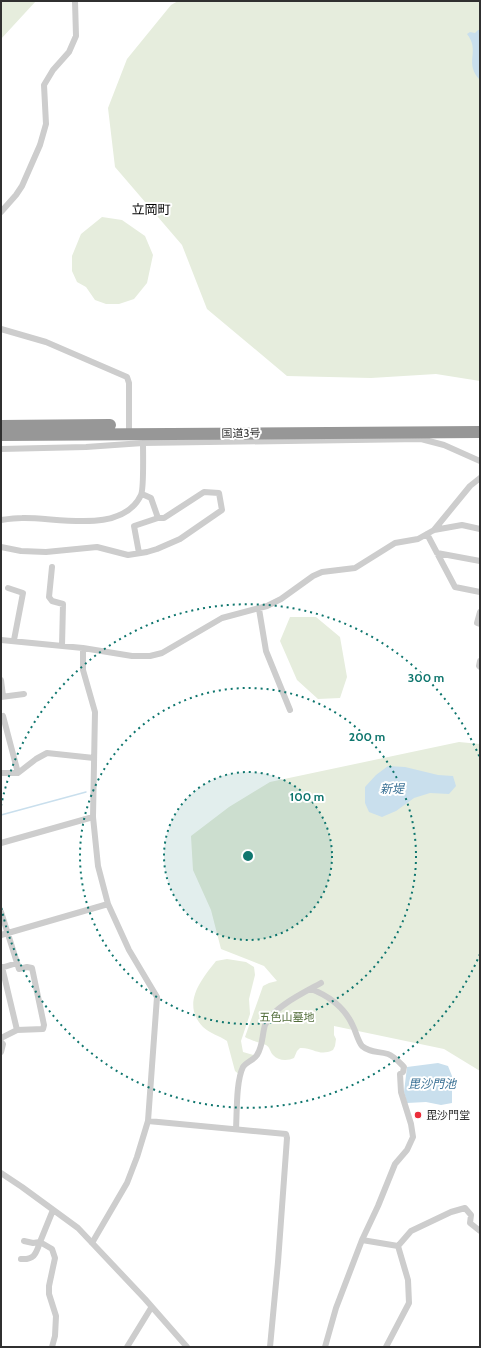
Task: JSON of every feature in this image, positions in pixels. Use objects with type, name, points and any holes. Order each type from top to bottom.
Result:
[{"type":"highway","name":"国道3号","points":[[1,426],[129,434],[480,424]]},
{"type":"highway","name":"国道3号","points":[[1,435],[480,432]]},
{"type":"street","points":[[1,212],[22,186],[40,145],[46,124],[44,85],[53,70],[69,52],[76,36],[75,1]]},
{"type":"street","points":[[1,329],[46,342],[127,377],[129,383],[129,434]]},
{"type":"street","points":[[1,449],[86,447],[129,434],[143,443],[421,439],[444,444],[480,461]]},
{"type":"street","points":[[1,520],[22,518],[59,521],[99,521],[125,514],[135,505],[142,494],[143,443]]},
{"type":"street","points":[[434,530],[470,486],[480,478]]},
{"type":"street","points":[[1,548],[21,551],[46,552],[97,547],[128,554],[139,553],[158,549],[180,539],[222,510],[219,493],[204,492],[164,518],[158,518],[134,526],[139,553]]},
{"type":"street","points":[[142,494],[151,498],[158,518]]},
{"type":"street","points":[[1,640],[14,640],[83,648],[132,656],[150,656],[162,652],[222,618],[259,609],[281,599],[313,576],[322,572],[355,568],[395,543],[418,539],[434,530],[462,525],[480,528]]},
{"type":"street","points":[[427,534],[455,587],[480,592]]},
{"type":"street","points":[[437,553],[480,561]]},
{"type":"street","points":[[52,567],[49,597],[52,601],[63,604],[62,646]]},
{"type":"street","points":[[8,588],[23,593],[14,640]]},
{"type":"street","points":[[259,609],[266,650],[290,710]]},
{"type":"street","points":[[480,612],[477,623],[480,624]]},
{"type":"street","points":[[83,648],[83,670],[95,712],[93,817],[98,866],[108,904],[129,950],[157,997],[148,1121],[137,1157],[126,1183],[92,1242]]},
{"type":"street","points":[[480,661],[480,667]]},
{"type":"street","points":[[1,680],[2,697],[24,694]]},
{"type":"street","points":[[1,717],[3,716],[18,773]]},
{"type":"street","points":[[1,773],[18,773],[36,759],[47,753],[94,758]]},
{"type":"street","points":[[1,843],[93,817]]},
{"type":"street","points":[[4,934],[108,904]]},
{"type":"street","points":[[1,912],[4,934],[19,969],[28,967],[32,968],[44,1025],[43,1029],[17,1030],[1,1038]]},
{"type":"street","points":[[17,963],[2,967],[17,1030]]},
{"type":"street","points":[[236,1128],[238,1085],[243,1066],[257,1056],[261,1046],[265,1026],[269,1018],[321,983]]},
{"type":"street","points":[[311,989],[334,1001],[349,1018],[360,1044],[369,1051],[389,1054],[404,1068],[403,1072],[400,1074],[401,1092],[412,1124],[413,1137],[407,1150],[395,1164],[362,1240],[336,1308],[325,1347]]},
{"type":"street","points":[[1,1042],[3,1044],[1,1052]]},
{"type":"street","points":[[148,1121],[181,1125],[236,1128],[286,1134],[287,1138],[278,1262],[270,1347]]},
{"type":"street","points":[[1,1173],[78,1228],[187,1347]]},
{"type":"street","points":[[398,1246],[410,1231],[451,1212],[465,1208],[471,1215],[470,1224],[480,1231]]},
{"type":"street","points":[[21,1258],[27,1259],[34,1255],[53,1210]]},
{"type":"street","points":[[362,1240],[398,1246]]},
{"type":"street","points":[[24,1241],[33,1243],[40,1242],[52,1249],[55,1258],[49,1286],[49,1294],[56,1316],[55,1336],[52,1347]]},
{"type":"street","points":[[386,1347],[409,1303],[408,1280],[398,1246]]},
{"type":"street","points":[[127,1347],[152,1308]]},
{"type":"green space","points":[[1,1],[36,1],[1,39]]},
{"type":"green space","points":[[178,1],[480,1],[480,381],[436,374],[371,378],[287,376],[207,309],[182,245],[115,167],[108,108],[127,59],[171,5]]},
{"type":"green space","points":[[102,217],[122,220],[145,236],[153,255],[147,283],[134,299],[119,304],[106,304],[95,300],[86,287],[77,282],[72,271],[72,256],[81,234]]},
{"type":"green space","points":[[290,617],[316,617],[340,637],[347,677],[340,698],[318,699],[297,680],[280,641]]},
{"type":"green space","name":"五色山墓地","points":[[459,742],[480,744],[480,1071],[444,1049],[334,1026],[334,1035],[336,1039],[333,1050],[328,1052],[320,1052],[300,1048],[294,1058],[289,1060],[275,1057],[266,1045],[245,1037],[263,986],[277,981],[264,966],[221,949],[211,910],[193,870],[191,836],[229,807],[270,782]]},
{"type":"green space","points":[[227,959],[246,962],[254,967],[255,975],[249,999],[250,1014],[241,1041],[243,1052],[257,1056],[243,1066],[241,1076],[235,1071],[227,1041],[203,1027],[194,1010],[193,1001],[199,984],[216,961]]},
{"type":"water","points":[[480,30],[480,80],[475,74],[473,68],[473,46],[467,34],[470,32],[475,33]]},
{"type":"water","name":"新堤","points":[[388,766],[405,767],[438,775],[453,776],[456,786],[449,794],[430,793],[414,798],[396,811],[382,817],[369,812],[365,803],[365,787],[376,775]]},
{"type":"water","name":"毘沙門池","points":[[438,1063],[448,1066],[452,1076],[452,1103],[441,1105],[426,1102],[407,1103],[404,1092],[407,1067]]},
{"type":"waterway","points":[[1,815],[86,792]]},
{"type":"place","name":"毘沙門堂","points":[[418,1115]]},
{"type":"district","name":"立岡町","points":[[151,209]]}]
